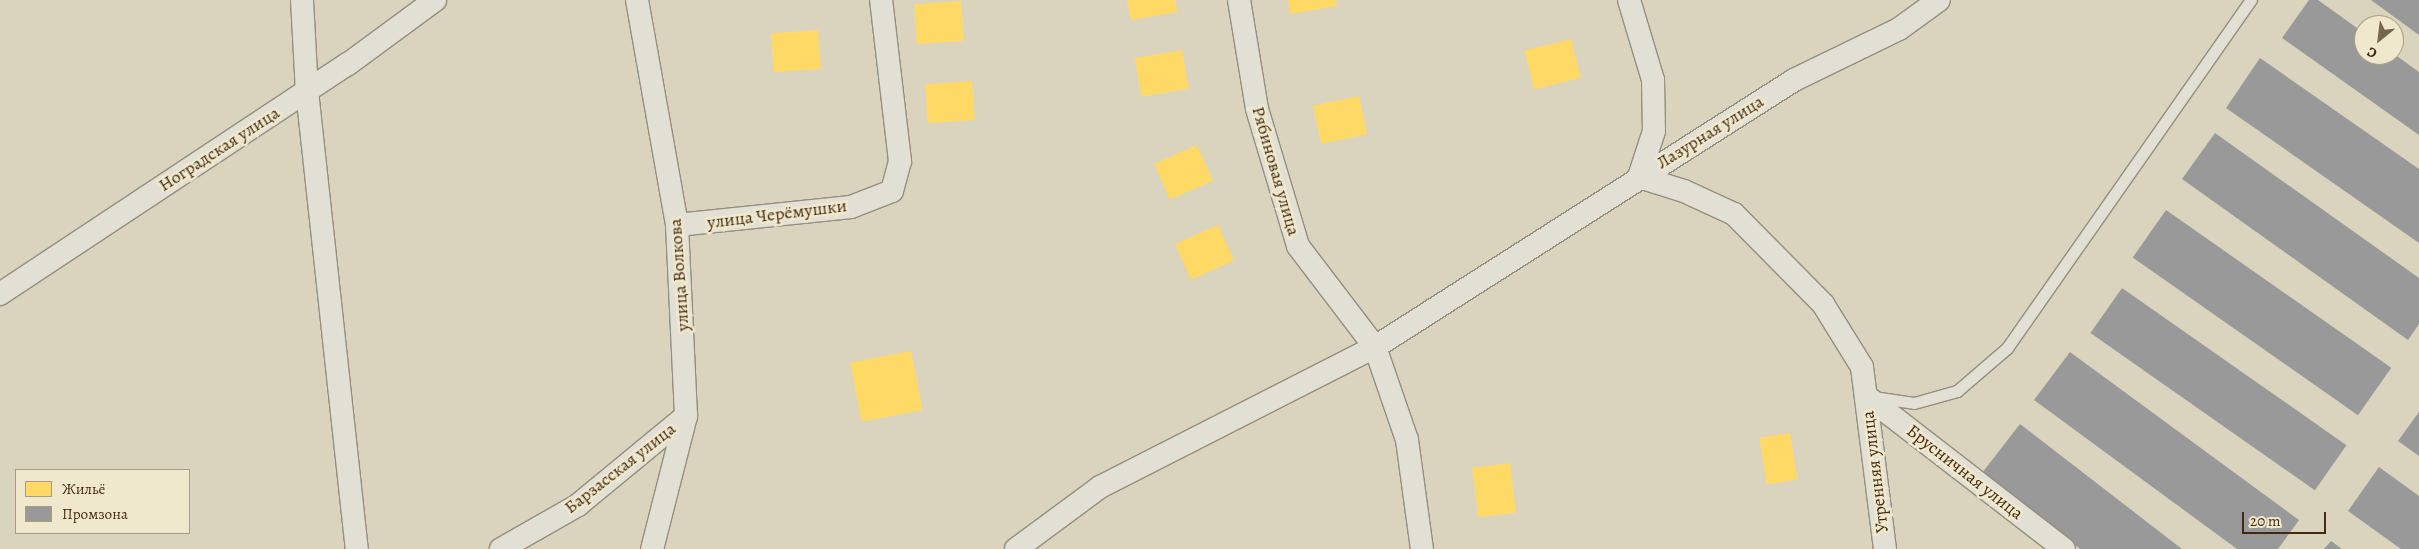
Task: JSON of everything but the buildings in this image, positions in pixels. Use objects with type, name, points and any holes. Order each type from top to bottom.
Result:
[{"type":"street","points":[[302,0],[307,91],[357,549]]},
{"type":"street","name":"Ноградская улица","points":[[0,294],[307,91],[435,0]]},
{"type":"street","name":"улица Волкова","points":[[637,0],[677,225],[686,416],[652,549]]},
{"type":"street","name":"улица Черёмушки","points":[[677,225],[851,207],[892,191],[900,162],[881,0]]},
{"type":"street","name":"Рябиновая улица","points":[[1239,0],[1256,109],[1298,246],[1375,347],[1407,440],[1422,549]]},
{"type":"street","name":"Лазурная улица","points":[[1629,0],[1653,80],[1654,131],[1639,176]]},
{"type":"street","name":"Лазурная улица","points":[[1639,176],[1794,80],[1899,29],[1939,0]]},
{"type":"street","points":[[1016,549],[1100,487],[1375,347],[1639,176]]},
{"type":"street","name":"Утренняя улица","points":[[1639,176],[1684,190],[1734,214],[1823,304],[1862,367],[1884,549]]},
{"type":"street","name":"Брусничная улица","points":[[1866,396],[2064,549]]},
{"type":"street","name":"Барзасская улица","points":[[501,549],[578,505],[686,416]]},
{"type":"lane","points":[[1866,396],[1914,403],[1957,391],[2007,348],[2251,0]]}]
